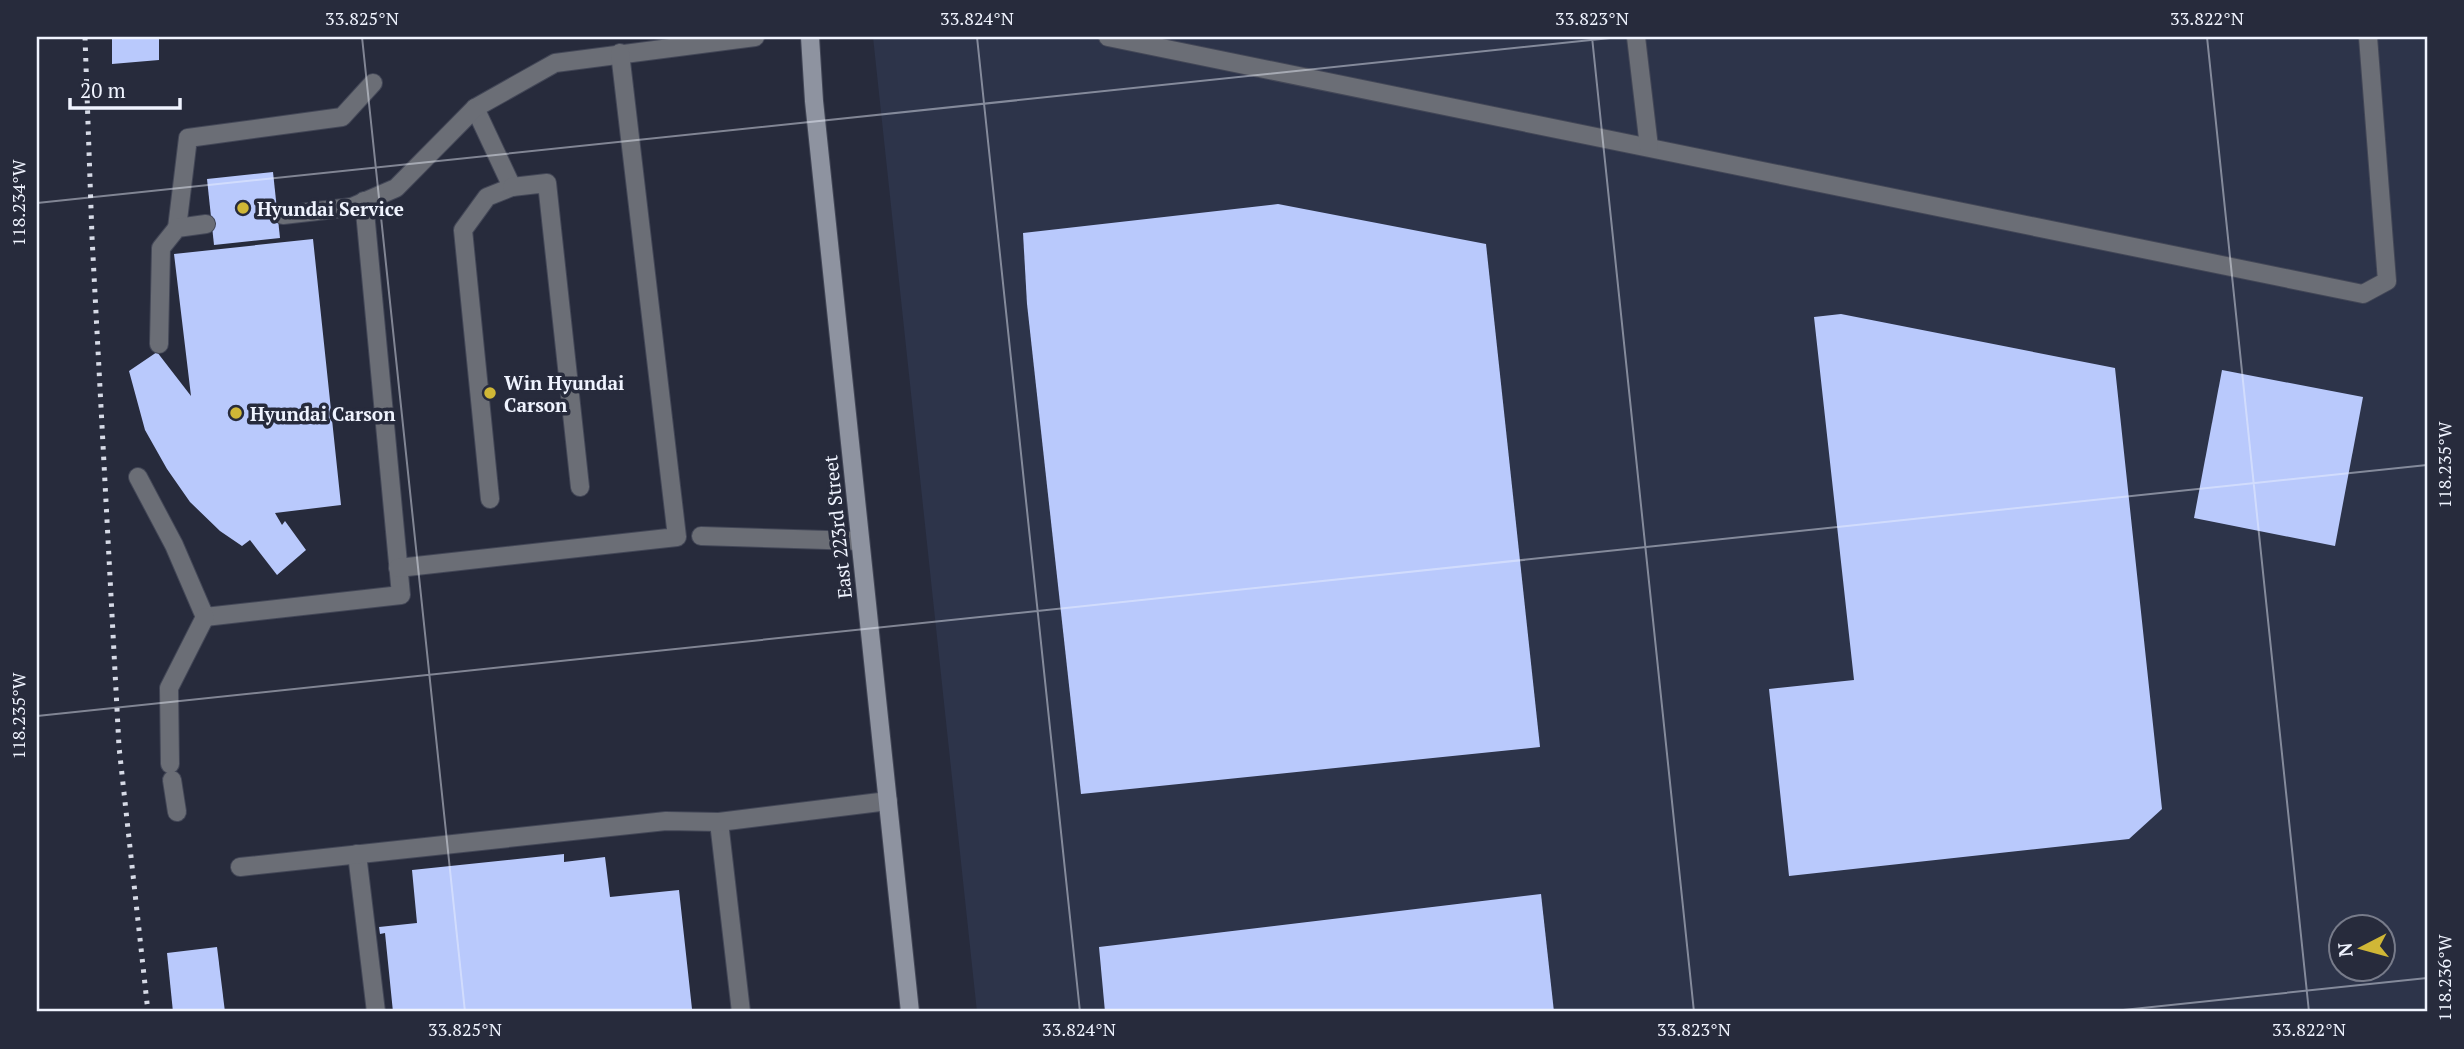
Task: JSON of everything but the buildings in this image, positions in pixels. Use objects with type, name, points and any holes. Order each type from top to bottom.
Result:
[{"type":"main road","name":"East 223rd Street","points":[[810,37],[814,101],[859,541],[910,1012]]},
{"type":"lane","points":[[283,215],[352,206],[396,188],[475,108],[555,63],[755,37]]},
{"type":"lane","points":[[1108,37],[2363,294],[2388,281],[2368,37]]},
{"type":"lane","points":[[1636,37],[1649,147]]},
{"type":"lane","points":[[620,53],[688,536]]},
{"type":"lane","points":[[159,344],[160,248],[177,229],[188,138],[342,117],[373,83]]},
{"type":"lane","points":[[475,108],[512,187]]},
{"type":"lane","points":[[490,499],[463,230],[487,197],[512,187],[547,183],[580,487]]},
{"type":"lane","points":[[205,617],[401,595],[364,201]]},
{"type":"lane","points":[[177,229],[206,224]]},
{"type":"lane","points":[[138,477],[174,545],[205,617]]},
{"type":"lane","points":[[398,568],[688,536],[859,541]]},
{"type":"lane","points":[[177,813],[171,772],[169,688],[205,617]]},
{"type":"lane","points":[[240,867],[666,821],[719,822],[888,801]]},
{"type":"lane","points":[[719,822],[741,1012]]},
{"type":"lane","points":[[357,854],[376,1012]]},
{"type":"shaded area","points":[[873,37],[2427,37],[2427,1012],[977,1012]]},
{"type":"railway","points":[[85,37],[92,237],[119,747],[148,1012]]},
{"type":"place","name":"Hyundai Service","points":[[243,208]]},
{"type":"place","name":"Win Hyundai Carson","points":[[490,393]]},
{"type":"place","name":"Hyundai Carson","points":[[236,413]]}]
